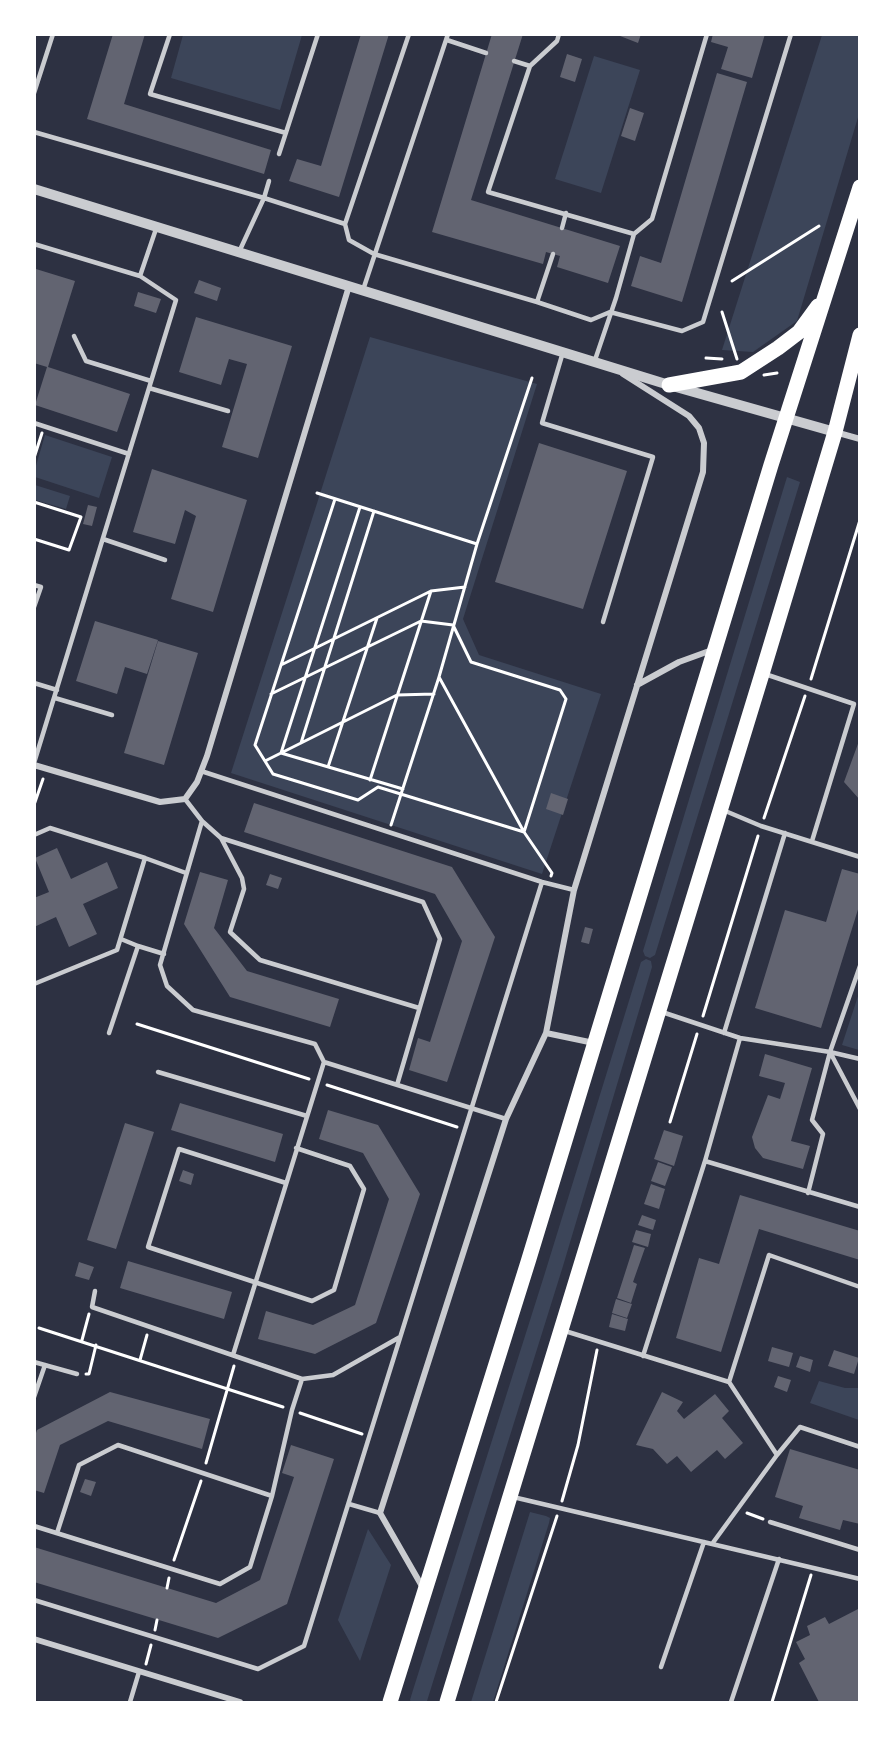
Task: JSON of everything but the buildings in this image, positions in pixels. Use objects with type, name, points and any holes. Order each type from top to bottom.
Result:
[{"type":"main road","points":[[390,1702],[786,419],[860,187]]},
{"type":"main road","points":[[669,385],[741,372],[799,332],[825,297]]},
{"type":"main road","points":[[447,1702],[721,810],[835,432],[860,335]]},
{"type":"street","points":[[35,193],[157,226],[669,385],[860,440]]},
{"type":"street","points":[[34,764],[160,802],[185,799],[197,782],[349,286]]},
{"type":"street","points":[[425,1591],[380,1513],[506,1119],[546,1033],[573,890],[703,472],[704,443],[699,428],[689,416],[611,367]]},
{"type":"street","points":[[637,685],[679,662],[716,649]]},
{"type":"street","points":[[546,1033],[595,1043]]},
{"type":"street","points":[[34,1639],[240,1702]]},
{"type":"lane","points":[[170,34],[150,94],[286,133]]},
{"type":"lane","points":[[279,154],[318,34]]},
{"type":"lane","points":[[409,34],[345,224],[349,240],[374,254],[591,320],[610,312],[682,331],[703,322],[791,34]]},
{"type":"lane","points":[[559,34],[556,41],[530,66],[488,192],[634,234]]},
{"type":"lane","points":[[594,361],[634,234],[652,219],[707,34]]},
{"type":"lane","points":[[34,93],[52,35]]},
{"type":"lane","points":[[363,290],[448,37],[486,53]]},
{"type":"lane","points":[[514,61],[530,66]]},
{"type":"lane","points":[[34,132],[264,198],[345,224]]},
{"type":"lane","points":[[239,252],[264,198],[269,181]]},
{"type":"lane","points":[[562,228],[566,213]]},
{"type":"lane","points":[[140,276],[157,226]]},
{"type":"lane","points":[[34,244],[140,276],[176,300],[34,764]]},
{"type":"lane","points":[[537,302],[553,254]]},
{"type":"lane","points":[[74,336],[86,361],[151,381]]},
{"type":"lane","points":[[563,352],[542,423],[653,457],[603,622]]},
{"type":"lane","points":[[149,388],[228,411]]},
{"type":"lane","points":[[34,423],[129,454]]},
{"type":"lane","points":[[103,539],[165,560]]},
{"type":"lane","points":[[34,585],[41,587],[34,607]]},
{"type":"lane","points":[[762,674],[857,705],[812,841]]},
{"type":"lane","points":[[34,683],[57,690]]},
{"type":"lane","points":[[55,698],[112,715]]},
{"type":"lane","points":[[201,771],[545,883],[573,890]]},
{"type":"lane","points":[[185,799],[202,821],[221,838],[244,883],[230,932],[260,960],[418,1008]]},
{"type":"lane","points":[[721,810],[761,826],[860,857]]},
{"type":"lane","points":[[202,821],[160,965],[166,986],[193,1010],[315,1044],[324,1062],[233,1355]]},
{"type":"lane","points":[[34,835],[50,828],[186,873]]},
{"type":"lane","points":[[724,1034],[785,833]]},
{"type":"lane","points":[[221,838],[423,902],[440,939],[397,1085]]},
{"type":"lane","points":[[34,984],[117,950],[145,858]]},
{"type":"lane","points":[[34,1600],[258,1669],[304,1646],[465,1130],[545,883]]},
{"type":"lane","points":[[121,939],[164,954]]},
{"type":"lane","points":[[109,1033],[138,946]]},
{"type":"lane","points":[[808,1193],[823,1134],[812,1120],[830,1052],[860,966]]},
{"type":"lane","points":[[660,1011],[740,1038],[860,1059]]},
{"type":"lane","points":[[643,1356],[705,1161],[740,1038]]},
{"type":"lane","points":[[830,1052],[860,1109]]},
{"type":"lane","points":[[324,1062],[506,1119]]},
{"type":"lane","points":[[158,1072],[306,1116]]},
{"type":"lane","points":[[286,1183],[179,1149],[148,1247],[312,1301],[334,1290],[363,1189],[350,1166],[296,1148]]},
{"type":"lane","points":[[705,1161],[860,1207]]},
{"type":"lane","points":[[729,1382],[769,1255],[860,1287]]},
{"type":"lane","points":[[94,1291],[92,1307],[303,1379],[333,1375],[400,1337]]},
{"type":"lane","points":[[562,1330],[729,1382],[777,1455]]},
{"type":"lane","points":[[34,1362],[77,1374]]},
{"type":"lane","points":[[34,1397],[45,1365]]},
{"type":"lane","points":[[34,1526],[219,1584],[250,1567],[272,1496],[292,1410],[303,1379]]},
{"type":"lane","points":[[712,1544],[800,1427],[860,1447]]},
{"type":"lane","points":[[57,1533],[79,1465],[118,1445],[272,1496]]},
{"type":"lane","points":[[511,1496],[860,1580]]},
{"type":"lane","points":[[349,1503],[380,1513]]},
{"type":"lane","points":[[770,1522],[860,1550]]},
{"type":"lane","points":[[661,1667],[704,1542]]},
{"type":"lane","points":[[731,1702],[778,1559]]},
{"type":"lane","points":[[130,1702],[141,1672]]},
{"type":"path","points":[[732,281],[819,226]]},
{"type":"path","points":[[722,312],[737,360]]},
{"type":"path","points":[[389,831],[434,694],[477,544],[532,378]]},
{"type":"path","points":[[34,458],[44,426]]},
{"type":"path","points":[[317,493],[477,544]]},
{"type":"path","points":[[335,499],[255,745],[273,774],[358,800],[378,788],[403,791]]},
{"type":"path","points":[[34,502],[81,517],[69,550],[34,539]]},
{"type":"path","points":[[281,753],[360,507]]},
{"type":"path","points":[[301,743],[375,511]]},
{"type":"path","points":[[281,665],[430,591],[465,587]]},
{"type":"path","points":[[370,780],[430,591]]},
{"type":"path","points":[[328,767],[377,617]]},
{"type":"path","points":[[271,694],[421,621],[453,625]]},
{"type":"path","points":[[453,625],[471,662],[560,690],[566,699],[524,832]]},
{"type":"path","points":[[439,677],[524,832],[552,873],[545,883]]},
{"type":"path","points":[[265,761],[397,695],[434,694]]},
{"type":"path","points":[[281,753],[370,780],[524,832]]},
{"type":"path","points":[[34,805],[41,783]]},
{"type":"path","points":[[136,1024],[465,1130]]},
{"type":"path","points":[[82,1341],[92,1307]]},
{"type":"path","points":[[140,1360],[149,1327]]},
{"type":"path","points":[[39,1328],[369,1437]]},
{"type":"path","points":[[496,1702],[560,1508],[578,1445],[598,1342]]},
{"type":"path","points":[[77,1374],[89,1374],[97,1346]]},
{"type":"path","points":[[749,1514],[755,1516]]},
{"type":"path","points":[[772,1702],[814,1568]]},
{"type":"path","points":[[141,1672],[153,1637]]},
{"type":"shaded area","points":[[183,35],[302,35],[280,110],[171,78]]},
{"type":"shaded area","points":[[822,35],[859,35],[859,114],[797,321],[753,352],[722,350]]},
{"type":"shaded area","points":[[594,56],[640,70],[601,193],[555,179]]},
{"type":"shaded area","points":[[370,337],[537,384],[463,619],[479,655],[601,694],[542,874],[231,773]]},
{"type":"shaded area","points":[[45,435],[112,457],[99,498],[35,477],[35,469]]},
{"type":"shaded area","points":[[787,477],[800,482],[655,955],[650,958],[645,956],[643,951]]},
{"type":"shaded area","points":[[35,485],[70,496],[66,509],[35,500]]},
{"type":"shaded area","points":[[646,959],[651,961],[652,967],[563,1266],[427,1701],[411,1702],[641,962]]},
{"type":"shaded area","points":[[859,993],[860,1050],[842,1045]]},
{"type":"shaded area","points":[[819,1381],[845,1388],[859,1388],[859,1420],[810,1403]]},
{"type":"shaded area","points":[[530,1512],[550,1518],[549,1523],[493,1702],[471,1702]]},
{"type":"shaded area","points":[[368,1529],[391,1565],[360,1661],[338,1620]]}]
